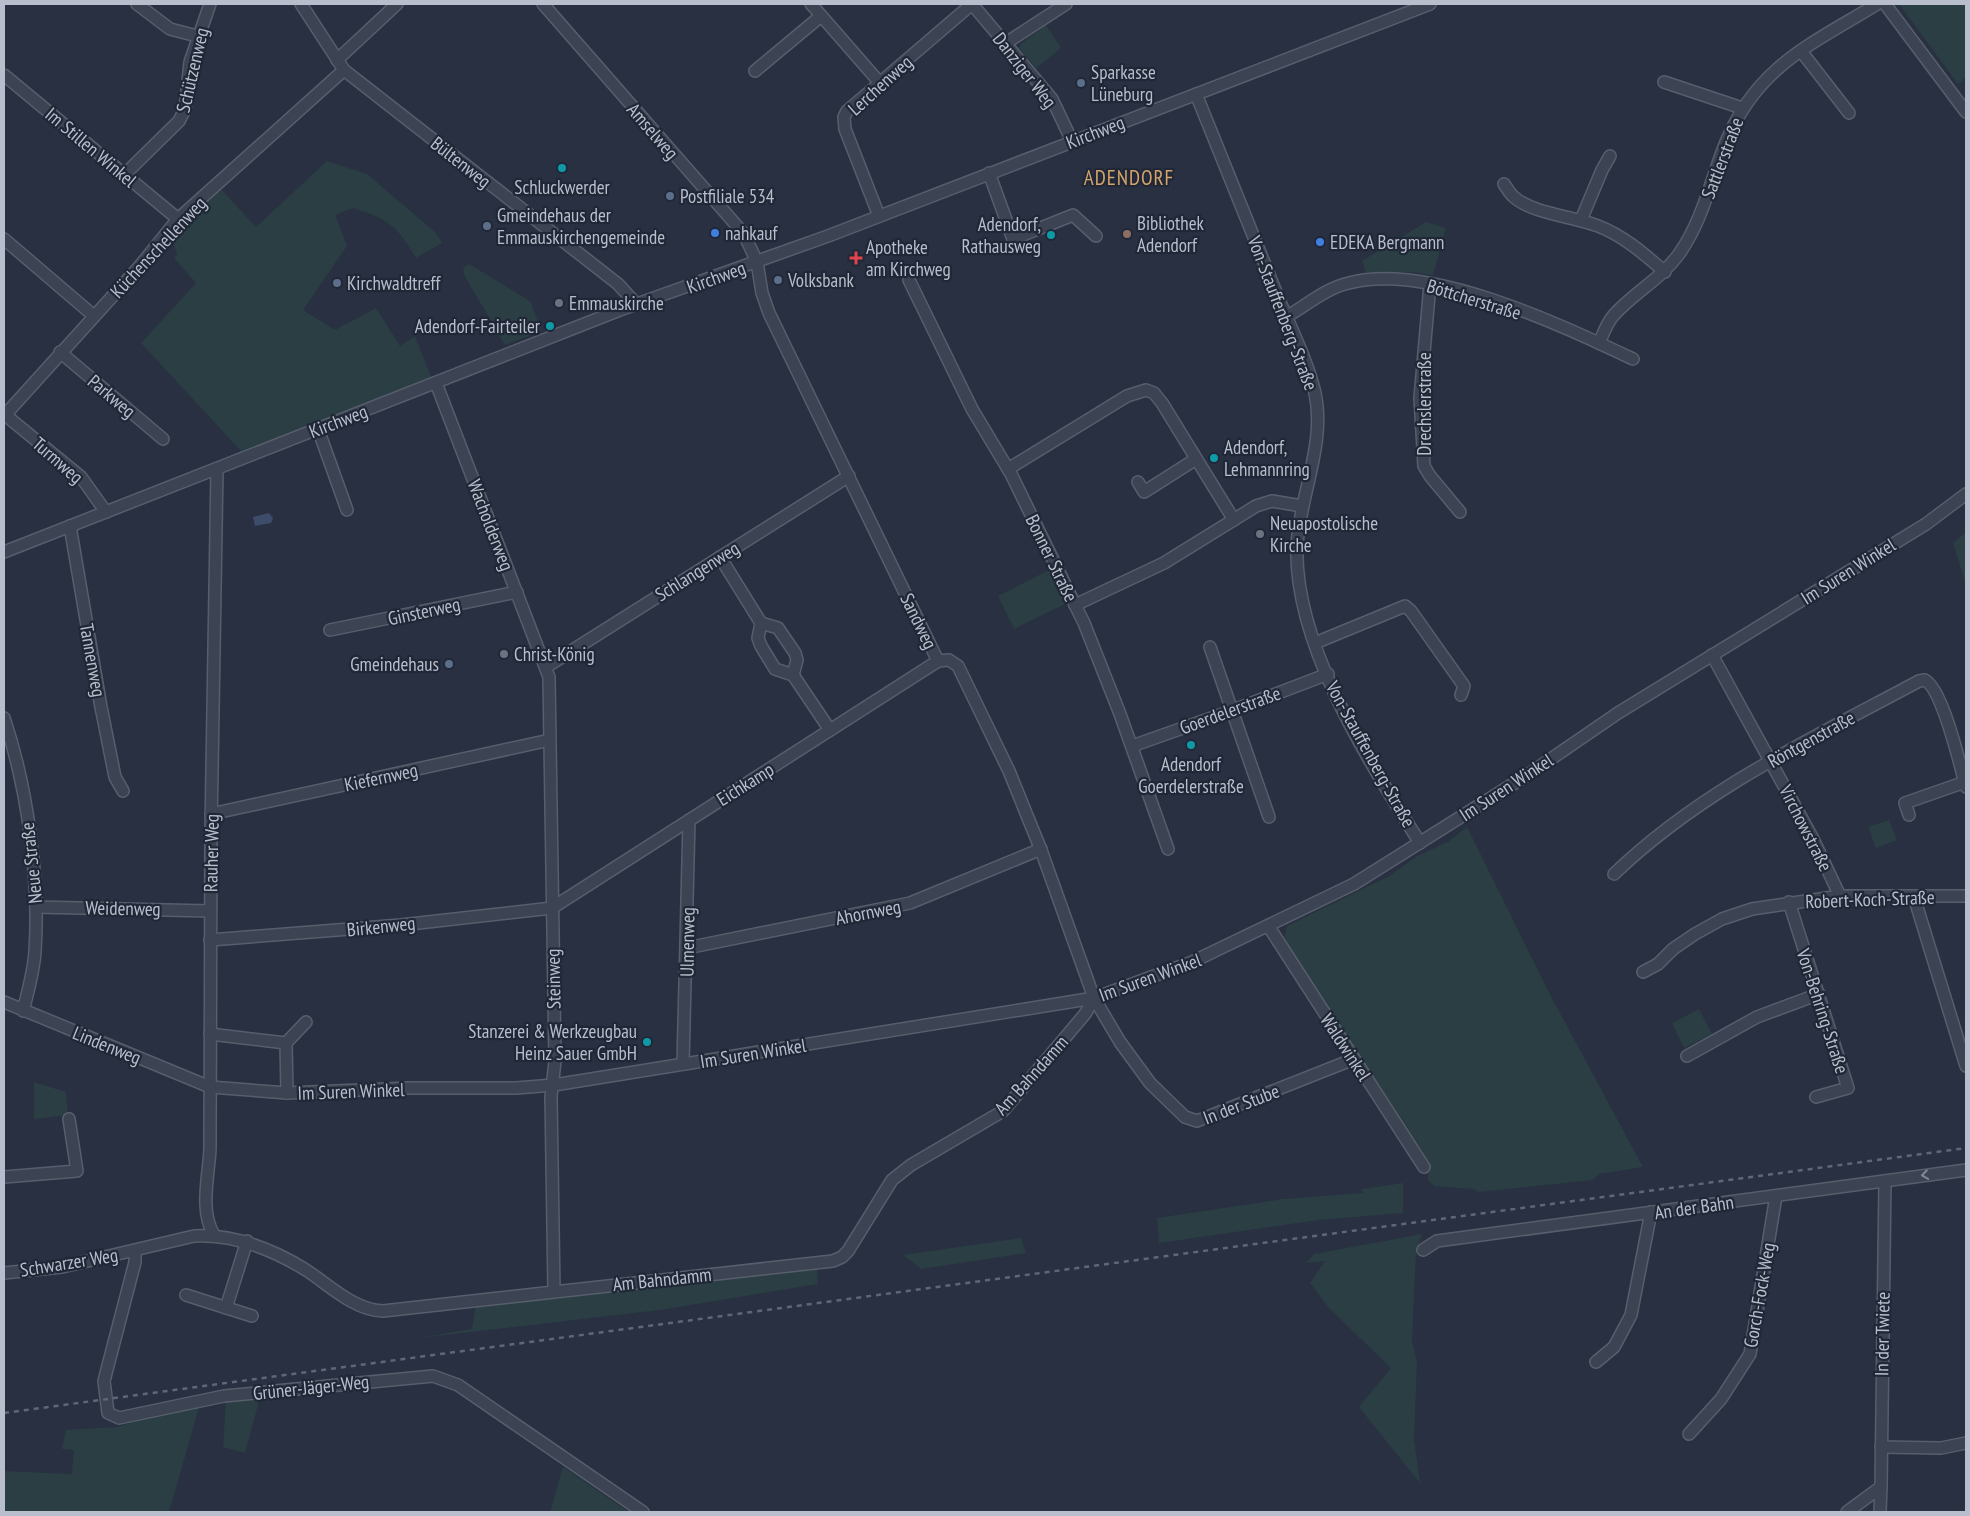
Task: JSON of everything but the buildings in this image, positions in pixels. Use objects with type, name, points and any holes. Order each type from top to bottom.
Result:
[{"type":"street","points":[[137,4],[170,29],[197,36]]},
{"type":"street","name":"Schützenweg","points":[[125,174],[179,122],[185,109],[190,62],[197,36],[210,4]]},
{"type":"street","name":"Bültenweg","points":[[301,4],[340,65],[618,284],[637,305]]},
{"type":"street","name":"Küchenschellenweg","points":[[4,414],[163,240],[178,219],[340,65],[397,4]]},
{"type":"street","name":"Amselweg","points":[[543,4],[741,229],[757,262]]},
{"type":"street","points":[[811,4],[880,83]]},
{"type":"street","name":"Danziger Weg","points":[[972,4],[1052,99],[1072,141]]},
{"type":"street","name":"Lerchenweg","points":[[879,216],[843,124],[847,111],[972,4]]},
{"type":"street","points":[[1006,43],[1066,4]]},
{"type":"street","name":"Kirchweg","points":[[4,552],[637,305],[879,216],[1430,4]]},
{"type":"street","name":"Sattlerstraße","points":[[1599,343],[1613,316],[1665,272],[1690,238],[1726,143],[1742,108],[1762,82],[1801,50],[1877,4]]},
{"type":"street","points":[[1885,4],[1966,112]]},
{"type":"street","points":[[755,71],[821,16]]},
{"type":"street","points":[[1801,50],[1849,113]]},
{"type":"street","name":"Im Stillen Winkel","points":[[4,75],[178,219]]},
{"type":"street","points":[[1664,82],[1742,108]]},
{"type":"street","name":"Von-Stauffenberg-Straße","points":[[1196,94],[1286,317],[1312,385],[1317,408],[1317,431],[1302,506],[1298,543],[1299,585],[1315,643],[1328,674],[1372,763],[1420,842]]},
{"type":"street","points":[[1581,220],[1602,170],[1610,156]]},
{"type":"street","points":[[989,173],[1013,239],[1072,215],[1096,236]]},
{"type":"street","points":[[1504,184],[1516,198],[1552,214],[1581,220],[1626,240],[1665,272]]},
{"type":"street","points":[[4,239],[94,316]]},
{"type":"street","name":"Sandweg","points":[[757,262],[762,293],[769,313],[938,661],[948,660],[958,666],[1007,767],[1041,849],[1094,998]]},
{"type":"street","name":"Böttcherstraße","points":[[1286,317],[1330,290],[1352,282],[1375,279],[1430,284],[1498,303],[1599,343],[1632,359]]},
{"type":"street","name":"Bonner Straße","points":[[909,280],[972,409],[1008,469],[1097,652],[1168,849]]},
{"type":"street","name":"Drechslerstraße","points":[[1430,284],[1420,398],[1424,466],[1460,512]]},
{"type":"street","name":"Parkweg","points":[[60,352],[163,439]]},
{"type":"street","name":"Wacholderweg","points":[[436,384],[546,667]]},
{"type":"street","points":[[1008,469],[1127,396],[1146,390],[1158,397],[1234,520]]},
{"type":"street","name":"Turmweg","points":[[4,414],[81,477],[106,512]]},
{"type":"street","points":[[318,430],[347,510]]},
{"type":"street","points":[[1138,482],[1144,492],[1196,459]]},
{"type":"street","name":"Rauher Weg","points":[[214,1235],[209,1226],[206,1200],[210,1148],[211,814],[217,469]]},
{"type":"street","name":"Schlangenweg","points":[[546,667],[849,476]]},
{"type":"street","name":"Im Suren Winkel","points":[[210,1087],[287,1093],[409,1088],[516,1088],[554,1085],[1094,998],[1192,962],[1344,890],[1529,774],[1596,727],[1926,524],[1966,494]]},
{"type":"street","points":[[1075,605],[1156,567],[1256,506],[1272,501],[1302,506]]},
{"type":"street","name":"Tannenweg","points":[[70,526],[101,707],[115,777],[123,791]]},
{"type":"street","points":[[720,557],[761,623],[778,628],[795,653],[797,660],[792,675]]},
{"type":"street","name":"Ginsterweg","points":[[330,630],[517,592]]},
{"type":"street","points":[[1315,643],[1405,606],[1413,613],[1464,686],[1461,695]]},
{"type":"street","points":[[761,623],[758,638],[775,669],[792,675],[830,730]]},
{"type":"street","points":[[1210,647],[1269,817]]},
{"type":"street","name":"Virchowstraße","points":[[1712,655],[1816,844],[1840,896]]},
{"type":"street","name":"Eichkamp","points":[[552,908],[938,661]]},
{"type":"street","name":"Steinweg","points":[[546,667],[550,691],[554,1085],[551,1097],[554,1291]]},
{"type":"street","name":"Goerdelerstraße","points":[[1132,746],[1328,674]]},
{"type":"street","name":"Röntgenstraße","points":[[1614,874],[1656,836],[1687,813],[1771,761],[1919,681],[1925,680],[1935,689],[1941,704],[1965,784],[1905,803],[1909,815]]},
{"type":"street","name":"Neue Straße","points":[[4,718],[17,765],[24,802],[36,907],[34,960],[23,1010]]},
{"type":"street","name":"Kiefernweg","points":[[211,814],[550,740]]},
{"type":"street","name":"Ulmenweg","points":[[683,1064],[689,820]]},
{"type":"street","name":"Ahornweg","points":[[687,948],[910,903],[1041,849]]},
{"type":"street","name":"Robert-Koch-Straße","points":[[1643,972],[1658,964],[1673,949],[1722,919],[1752,909],[1789,902],[1840,896],[1966,896]]},
{"type":"street","points":[[1914,897],[1966,1066]]},
{"type":"street","name":"Von-Behring-Straße","points":[[1789,902],[1848,1088],[1816,1097]]},
{"type":"street","name":"Weidenweg","points":[[36,907],[210,911]]},
{"type":"street","name":"Birkenweg","points":[[210,940],[329,931],[552,908]]},
{"type":"street","name":"Waldwinkel","points":[[1269,927],[1424,1167]]},
{"type":"street","points":[[1687,1056],[1756,1016],[1819,994]]},
{"type":"street","name":"In der Stube","points":[[1094,998],[1150,1083],[1191,1120],[1203,1120],[1354,1059]]},
{"type":"street","name":"Am Bahndamm","points":[[135,1251],[194,1236],[214,1235],[247,1241],[304,1269],[358,1304],[376,1311],[834,1261],[842,1257],[852,1246],[892,1180],[911,1165],[1003,1110],[1085,1014],[1094,998]]},
{"type":"street","name":"Lindenweg","points":[[4,1002],[210,1087]]},
{"type":"street","points":[[287,1093],[286,1043],[306,1022]]},
{"type":"street","points":[[210,1034],[286,1043]]},
{"type":"street","points":[[4,1174],[78,1171],[69,1119]]},
{"type":"street","name":"An der Bahn","points":[[1423,1250],[1437,1241],[1966,1170]]},
{"type":"street","name":"In der Twiete","points":[[1880,1512],[1885,1181]]},
{"type":"street","name":"Gorch-Fock-Weg","points":[[1689,1434],[1721,1400],[1750,1354],[1776,1196]]},
{"type":"street","points":[[1596,1362],[1614,1347],[1631,1315],[1652,1212]]},
{"type":"street","points":[[226,1308],[247,1241]]},
{"type":"street","name":"Schwarzer Weg","points":[[4,1272],[62,1267],[135,1251]]},
{"type":"street","name":"Grüner-Jäger-Weg","points":[[135,1251],[135,1262],[104,1381],[108,1413],[112,1416],[119,1418],[224,1396],[422,1375],[433,1376],[458,1385],[643,1512]]},
{"type":"street","points":[[186,1295],[252,1316]]},
{"type":"street","points":[[1881,1447],[1941,1448],[1966,1443]]},
{"type":"street","points":[[1847,1512],[1881,1487]]},
{"type":"green space","points":[[1899,4],[1966,4],[1966,77],[1958,84]]},
{"type":"green space","points":[[1046,25],[1061,48],[1036,68],[1019,48],[1021,44]]},
{"type":"green space","points":[[327,161],[367,174],[436,233],[442,243],[416,258],[403,238],[384,220],[353,208],[335,215],[347,246],[303,310],[335,330],[376,308],[400,346],[415,336],[431,377],[241,451],[141,343],[196,283],[174,258],[177,255],[174,244],[176,236],[193,214],[221,189],[256,227]]},
{"type":"green space","points":[[1426,222],[1446,228],[1433,275],[1411,272],[1366,272],[1362,261]]},
{"type":"green space","points":[[469,264],[530,301],[542,331],[505,345],[463,273],[464,267]]},
{"type":"green space","points":[[1966,532],[1966,585],[1953,543]]},
{"type":"green space","points":[[1051,569],[1067,603],[1014,629],[998,596]]},
{"type":"green space","points":[[1889,820],[1897,840],[1876,848],[1868,827]]},
{"type":"green space","points":[[1467,827],[1553,1000],[1643,1167],[1599,1174],[1593,1180],[1478,1192],[1474,1189],[1434,1186],[1428,1180],[1429,1161],[1284,939],[1287,926],[1389,876],[1416,857],[1449,841]]},
{"type":"green space","points":[[1699,1009],[1712,1034],[1684,1048],[1672,1023]]},
{"type":"green space","points":[[34,1082],[66,1092],[68,1115],[34,1119]]},
{"type":"green space","points":[[1403,1183],[1403,1213],[1319,1220],[1159,1243],[1157,1218],[1283,1199],[1363,1193],[1362,1189]]},
{"type":"green space","points":[[1422,1234],[1416,1253],[1412,1340],[1417,1363],[1414,1439],[1420,1483],[1359,1407],[1391,1368],[1329,1308],[1310,1283],[1325,1261],[1306,1263],[1314,1254]]},
{"type":"green space","points":[[1021,1238],[1026,1253],[921,1269],[903,1255]]},
{"type":"green space","points":[[817,1267],[818,1284],[660,1310],[419,1338],[472,1329],[476,1304]]},
{"type":"green space","points":[[261,1394],[245,1453],[223,1447],[226,1399]]},
{"type":"green space","points":[[200,1404],[169,1512],[4,1512],[4,1471],[72,1474],[74,1450],[62,1449],[66,1430],[118,1427],[164,1411]]},
{"type":"green space","points":[[563,1467],[623,1508],[629,1512],[550,1512]]},
{"type":"water","points":[[269,513],[273,518],[271,523],[255,526],[253,517]]},
{"type":"railway","points":[[4,1413],[1966,1148]]},
{"type":"place","name":"Sparkasse Lüneburg","points":[[1081,83]]},
{"type":"place","name":"Schluckwerder","points":[[562,168]]},
{"type":"place","name":"Postfiliale 534","points":[[670,196]]},
{"type":"place","name":"Gmeindehaus der Emmauskirchengemeinde","points":[[487,226]]},
{"type":"place","name":"nahkauf","points":[[715,233]]},
{"type":"place","name":"Bibliothek Adendorf","points":[[1127,234]]},
{"type":"place","name":"Adendorf, Rathausweg","points":[[1051,235]]},
{"type":"place","name":"EDEKA Bergmann","points":[[1320,242]]},
{"type":"place","name":"Apotheke am Kirchweg","points":[[856,258]]},
{"type":"place","name":"Volksbank","points":[[778,280]]},
{"type":"place","name":"Kirchwaldtreff","points":[[337,283]]},
{"type":"place","name":"Emmauskirche","points":[[559,303]]},
{"type":"place","name":"Adendorf-Fairteiler","points":[[550,326]]},
{"type":"place","name":"Adendorf, Lehmannring","points":[[1214,458]]},
{"type":"place","name":"Neuapostolische Kirche","points":[[1260,534]]},
{"type":"place","name":"Christ-König","points":[[504,654]]},
{"type":"place","name":"Gmeindehaus","points":[[449,664]]},
{"type":"place","name":"Adendorf Goerdelerstraße","points":[[1191,745]]},
{"type":"place","name":"Stanzerei & Werkzeugbau Heinz Sauer GmbH","points":[[647,1042]]},
{"type":"district","name":"ADENDORF","points":[[1129,177]]}]
